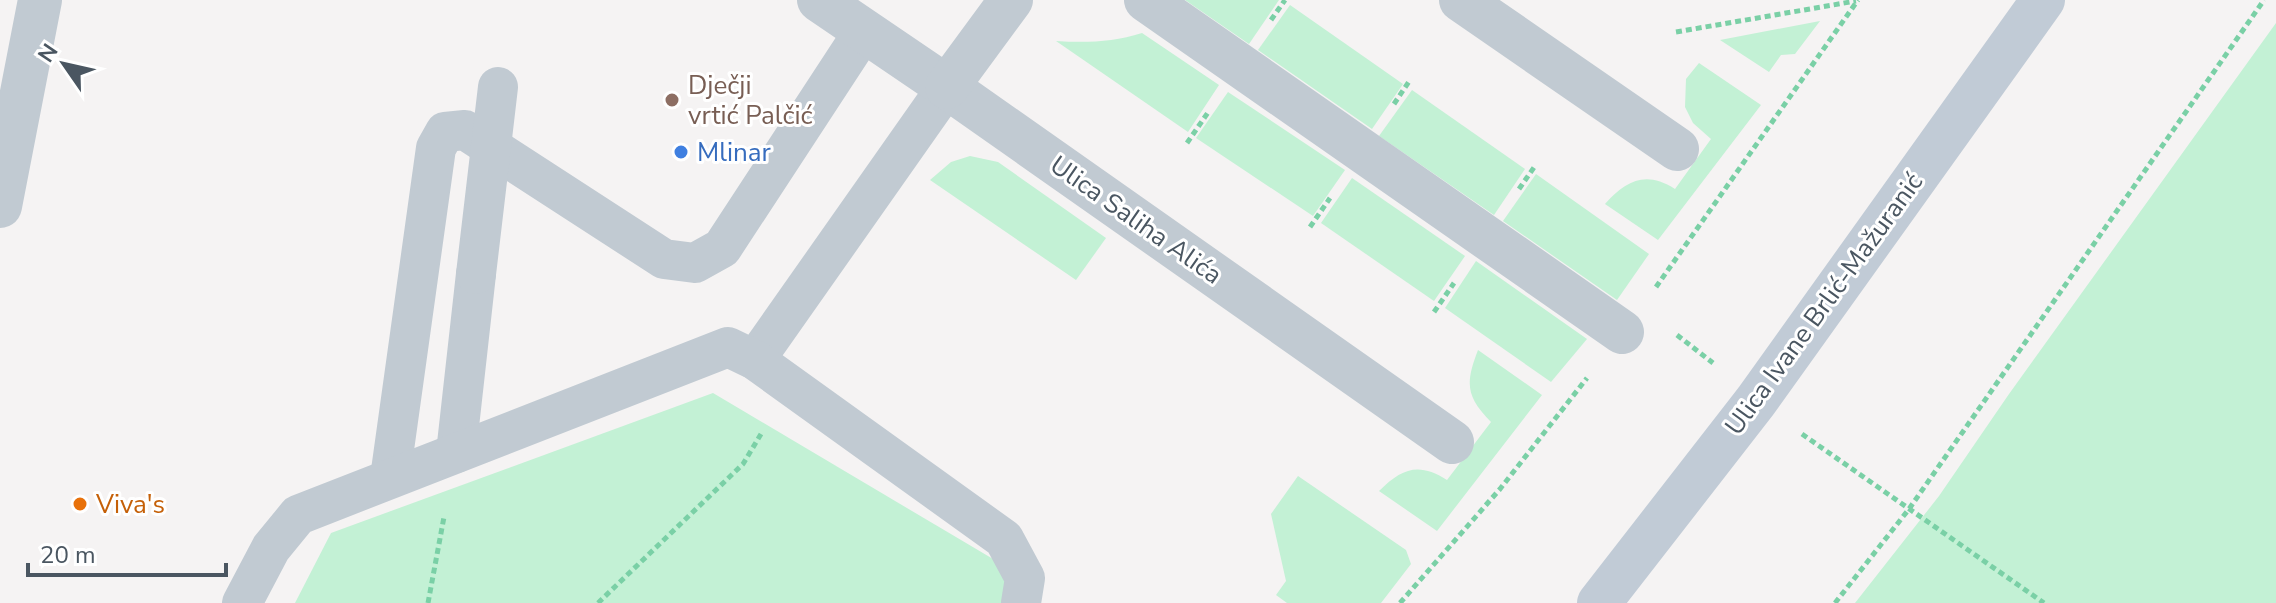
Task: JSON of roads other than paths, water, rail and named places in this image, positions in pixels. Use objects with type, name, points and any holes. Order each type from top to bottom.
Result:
[{"type":"street","points":[[0,206],[40,0]]},
{"type":"street","name":"Ulica Saliha Alića","points":[[819,0],[1452,442]]},
{"type":"street","points":[[947,87],[1011,0]]},
{"type":"street","points":[[1146,0],[1622,332]]},
{"type":"street","points":[[1461,0],[1677,149]]},
{"type":"street","name":"Ulica Ivane Brlić-Mažuranić","points":[[1599,603],[1756,401],[2043,0]]},
{"type":"lane","points":[[390,478],[436,148],[445,132],[465,130],[664,259],[695,263],[722,248],[864,31]]},
{"type":"lane","points":[[456,453],[498,87]]},
{"type":"lane","points":[[755,360],[947,87]]},
{"type":"lane","points":[[242,603],[271,548],[298,515],[728,347],[755,360],[1004,539],[1025,578],[1021,603]]},
{"type":"place","name":"Dječji vrtić Palčić","points":[[672,100]]},
{"type":"place","name":"Mlinar","points":[[681,152]]},
{"type":"place","name":"Viva's","points":[[80,504]]}]
